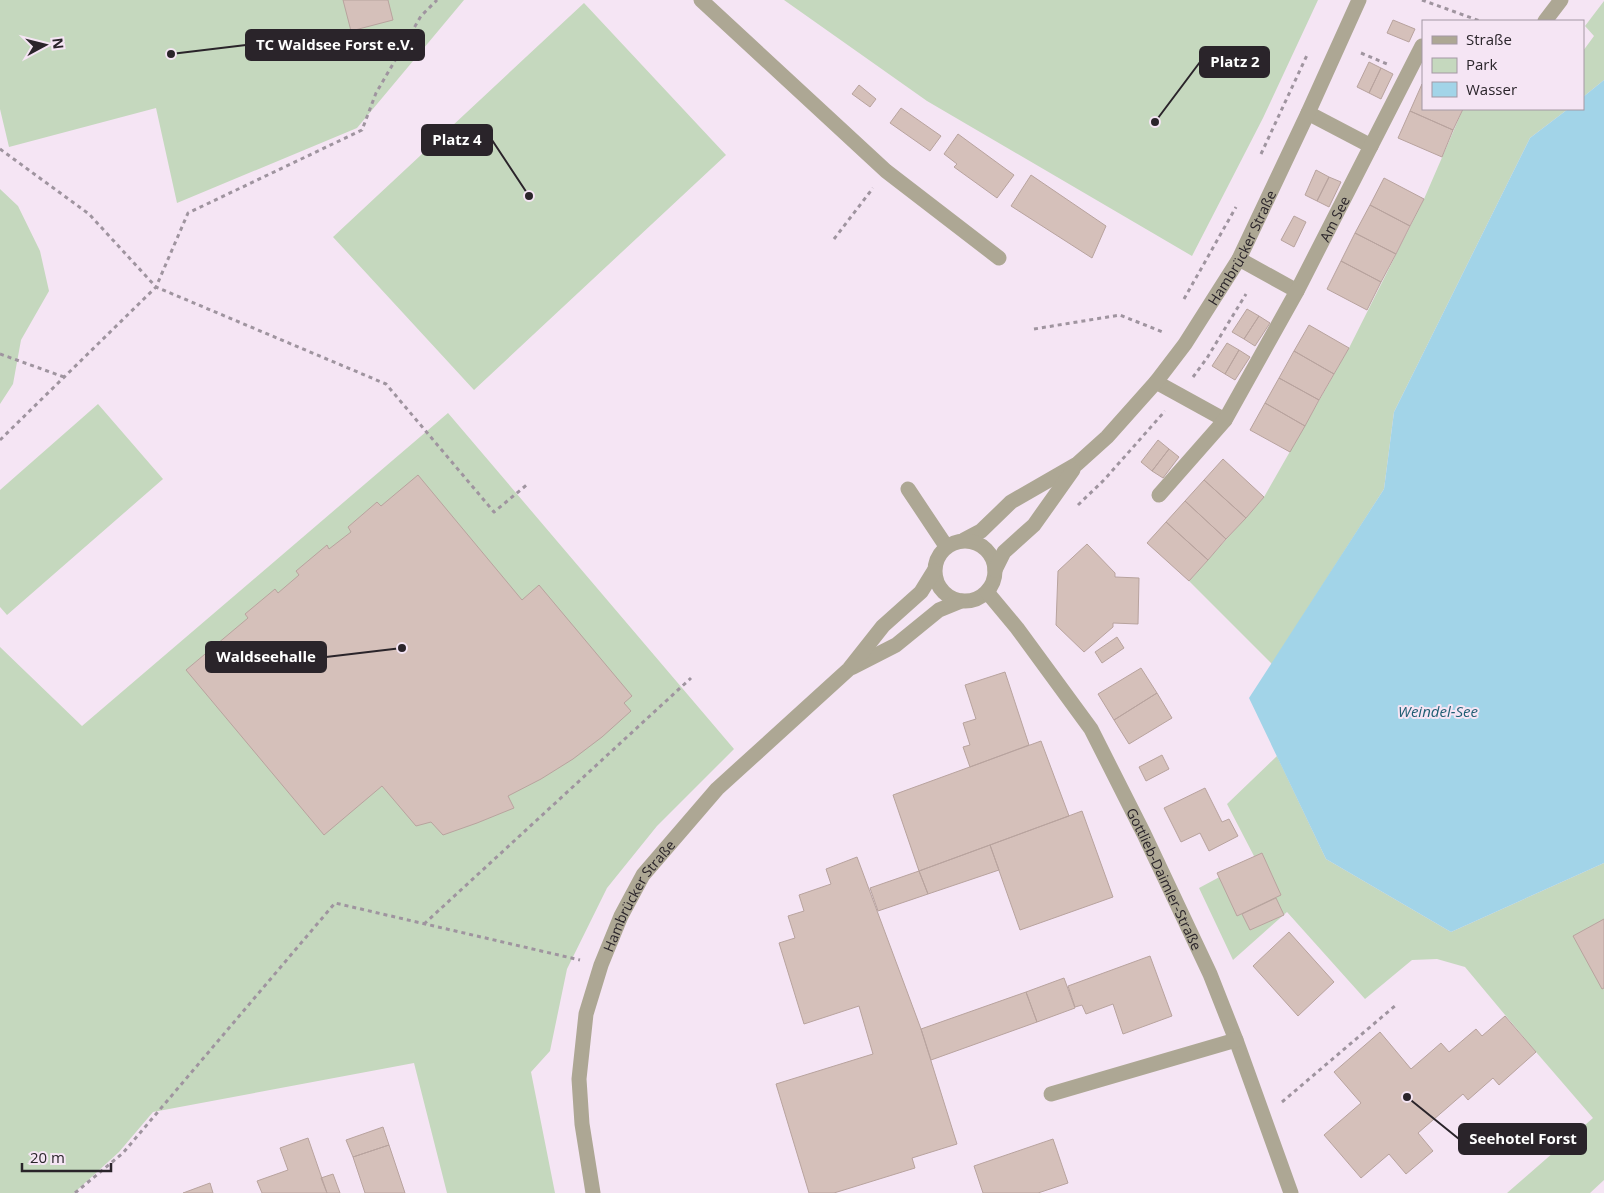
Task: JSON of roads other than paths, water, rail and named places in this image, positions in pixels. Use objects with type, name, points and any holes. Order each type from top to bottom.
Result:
[{"type":"street","points":[[701,0],[886,172],[999,258]]},
{"type":"street","name":"Hambrücker Straße","points":[[593,1193],[582,1124],[579,1078],[586,1014],[601,965],[621,916],[643,875],[717,789],[849,669],[883,626],[921,592],[934,572],[940,553],[946,546],[964,540],[981,531],[1011,502],[1077,464],[1107,438],[1156,382],[1185,344],[1239,259],[1359,0]]},
{"type":"street","points":[[1546,20],[1561,0]]},
{"type":"street","name":"Am See","points":[[1159,495],[1225,420],[1297,291],[1422,46]]},
{"type":"street","points":[[1308,113],[1371,146]]},
{"type":"street","points":[[1239,259],[1297,291]]},
{"type":"street","points":[[1156,382],[1225,420]]},
{"type":"street","name":"Hambrücker Straße","points":[[849,669],[896,645],[940,610],[961,601],[980,598],[987,592],[994,582],[996,570],[1004,552],[1034,525],[1077,464]]},
{"type":"street","points":[[908,489],[946,546]]},
{"type":"street","points":[[964,540],[976,542],[986,548],[993,558],[996,570]]},
{"type":"street","points":[[934,572],[936,582],[942,592],[951,598],[961,601]]},
{"type":"street","name":"Gottlieb-Daimler-Straße","points":[[987,592],[1017,628],[1091,729],[1144,834],[1210,974],[1291,1193]]},
{"type":"street","points":[[1051,1094],[1236,1040]]},
{"type":"water","name":"Weindel-See","points":[[1604,80],[1604,863],[1451,932],[1326,859],[1249,698],[1384,489],[1394,412],[1530,138],[1567,110],[1584,110],[1584,96]]},
{"type":"place","name":"TC Waldsee Forst e.V.","points":[[171,54]]},
{"type":"place","name":"Platz 2","points":[[1155,122]]},
{"type":"place","name":"Platz 4","points":[[529,196]]},
{"type":"place","name":"Waldseehalle","points":[[402,648]]},
{"type":"place","name":"Seehotel Forst","points":[[1407,1097]]}]
